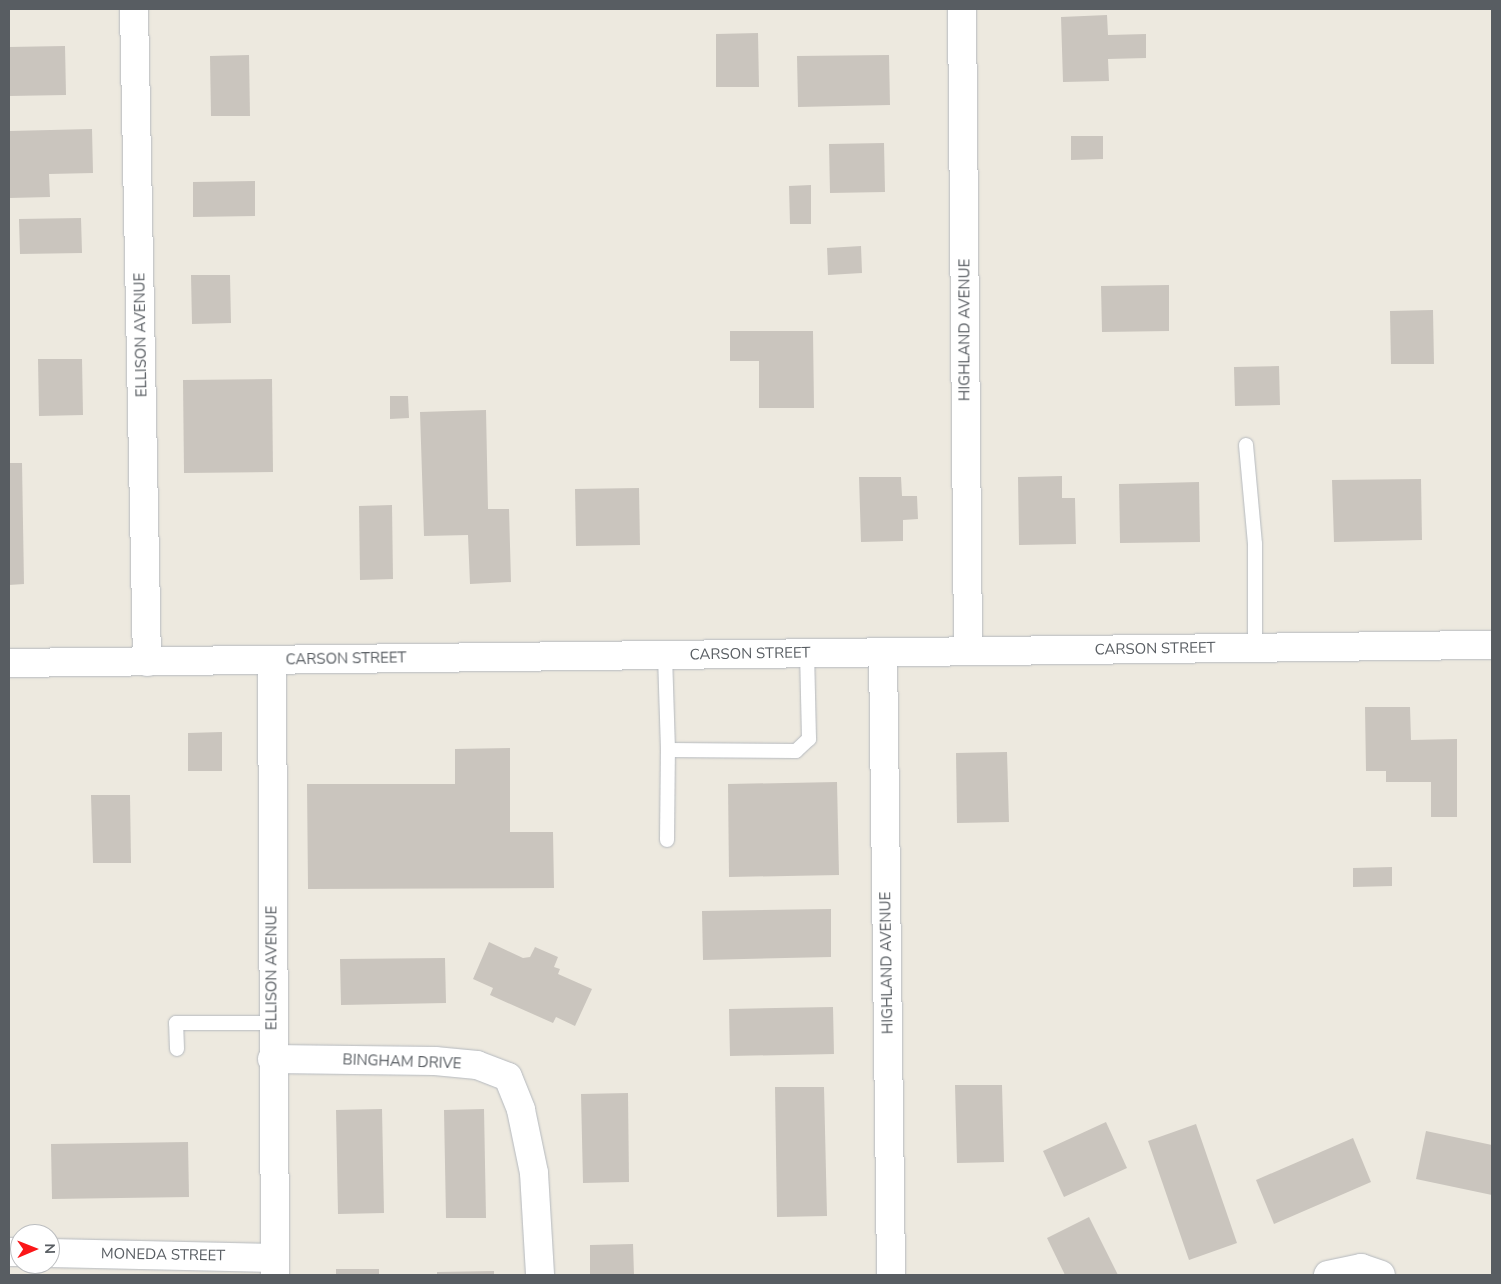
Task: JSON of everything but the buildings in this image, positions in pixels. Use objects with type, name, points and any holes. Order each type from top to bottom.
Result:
[{"type":"street","name":"ELLISON AVENUE","points":[[134,9],[148,662]]},
{"type":"street","name":"HIGHLAND AVENUE","points":[[962,9],[968,650]]},
{"type":"street","name":"CARSON STREET","points":[[9,664],[968,650],[1492,645]]},
{"type":"street","name":"HIGHLAND AVENUE","points":[[884,652],[891,1275]]},
{"type":"street","name":"ELLISON AVENUE","points":[[272,660],[272,1059],[275,1267]]},
{"type":"street","name":"BINGHAM DRIVE","points":[[272,1059],[435,1061],[477,1065],[508,1077],[521,1110],[534,1173],[540,1275]]},
{"type":"street","name":"MONEDA STREET","points":[[60,1254],[275,1267]]},
{"type":"street","points":[[1328,1275],[1361,1268],[1381,1275]]},
{"type":"lane","points":[[1246,446],[1255,544],[1255,648]]},
{"type":"lane","points":[[668,750],[800,750],[809,739],[807,653]]},
{"type":"lane","points":[[665,654],[668,750],[667,840]]},
{"type":"lane","points":[[177,1049],[176,1023],[272,1023]]}]
